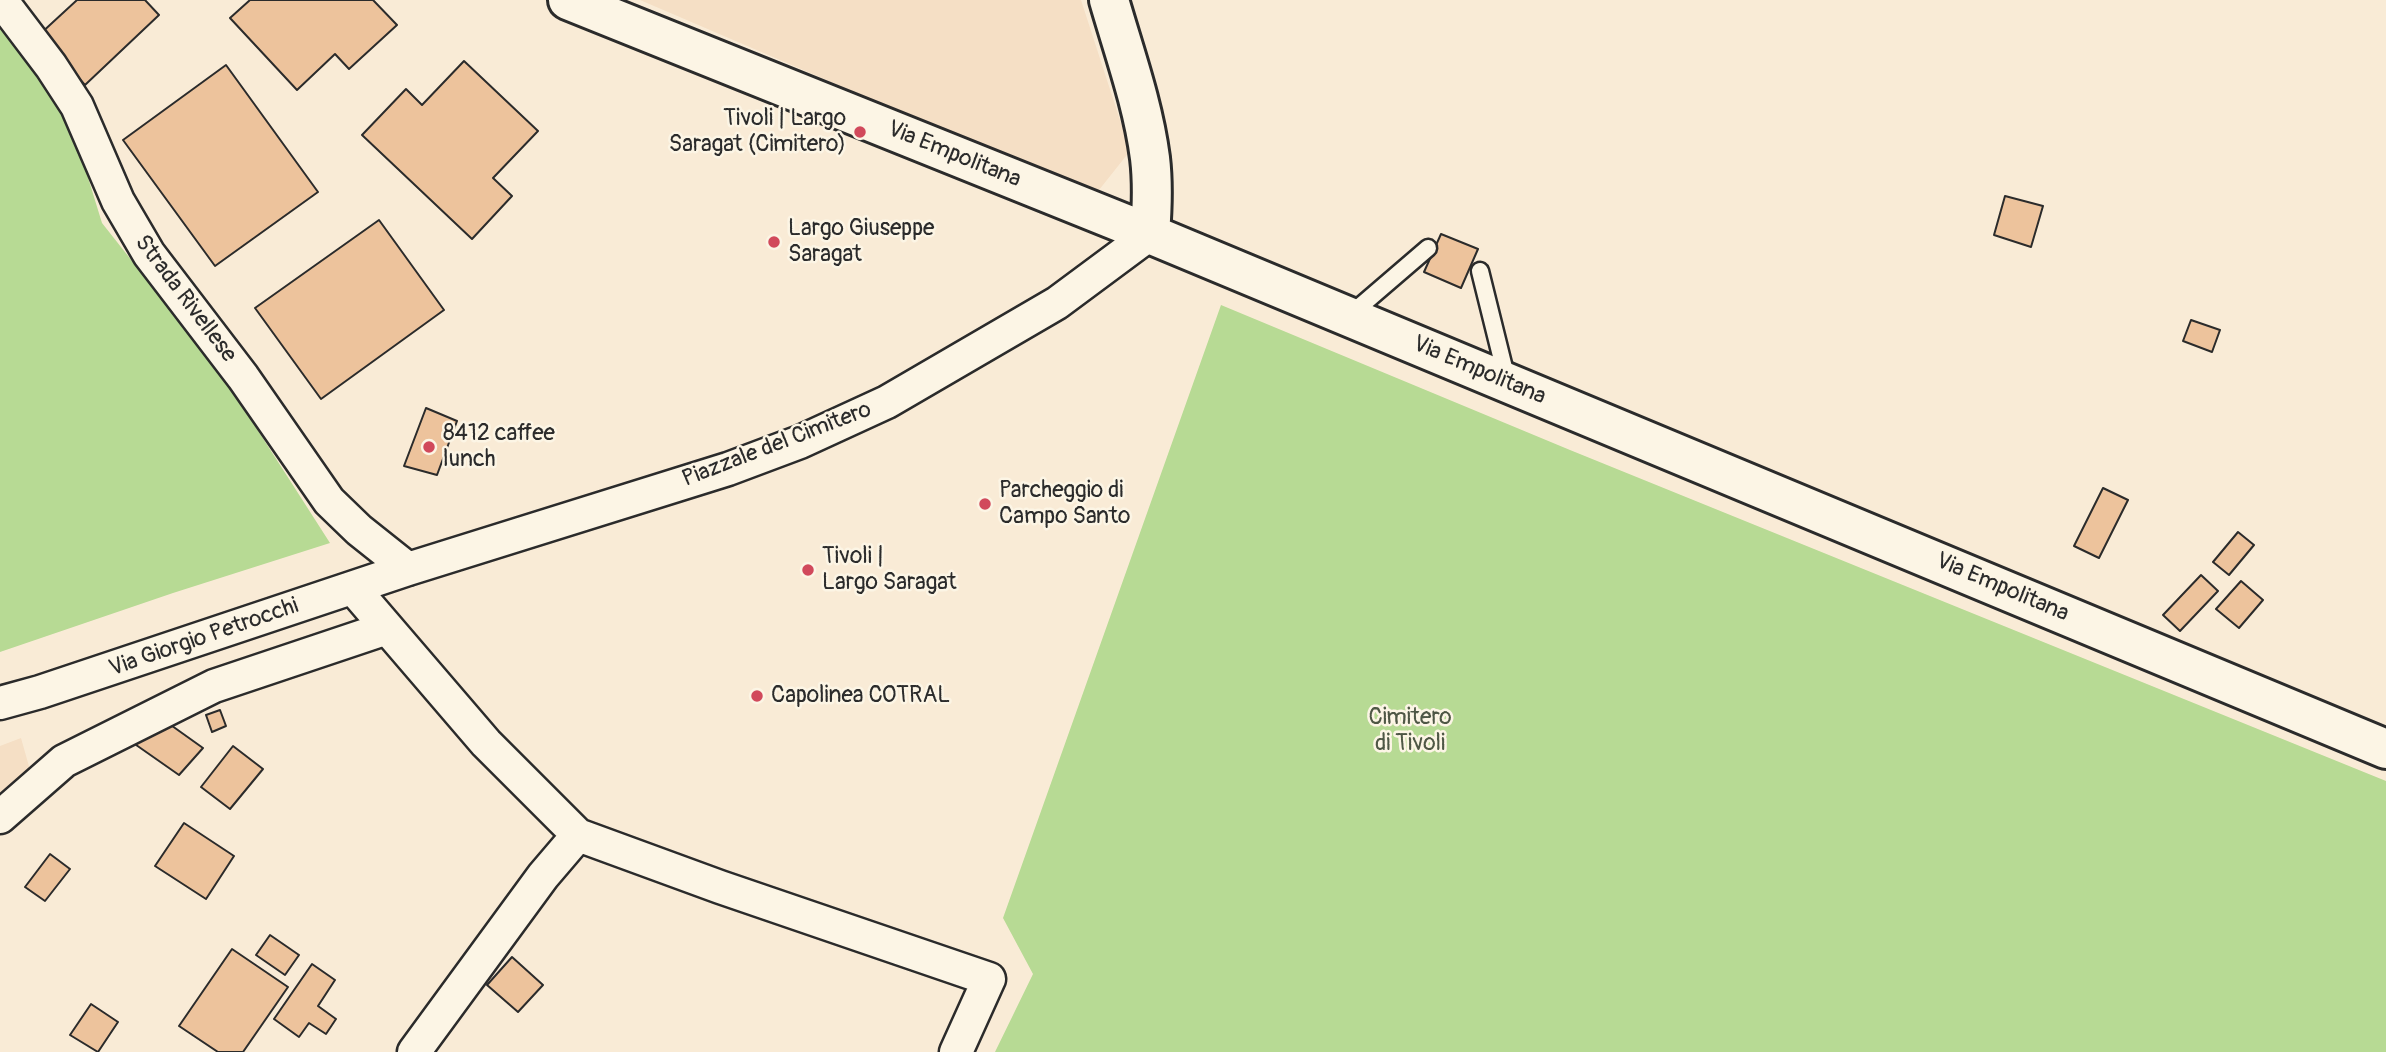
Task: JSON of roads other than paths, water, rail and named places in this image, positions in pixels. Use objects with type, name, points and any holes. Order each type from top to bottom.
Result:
[{"type":"main road","name":"Via Empolitana","points":[[568,0],[1150,234],[2386,749]]},
{"type":"main road","points":[[1109,0],[1141,111],[1150,159],[1150,234]]},
{"type":"street","name":"Strada Rivellese","points":[[1,0],[51,66],[77,106],[125,216],[160,270],[243,377],[329,501],[359,530],[408,569]]},
{"type":"street","name":"Piazzale del Cimitero","points":[[408,569],[728,469],[835,426],[887,402],[1057,303],[1150,234]]},
{"type":"street","name":"Via Giorgio Petrocchi","points":[[0,703],[408,569]]},
{"type":"street","points":[[352,588],[486,743],[578,835],[719,887],[989,979],[956,1052]]},
{"type":"street","points":[[0,817],[64,761],[214,686],[387,628]]},
{"type":"street","points":[[414,1052],[542,876],[578,835]]},
{"type":"lane","points":[[1348,317],[1428,248]]},
{"type":"lane","points":[[1480,271],[1507,383]]},
{"type":"place","name":"Tivoli | Largo Saragat (Cimitero)","points":[[860,132]]},
{"type":"place","name":"Largo Giuseppe Saragat","points":[[774,242]]},
{"type":"place","name":"8412 caffee lunch","points":[[429,447]]},
{"type":"place","name":"Parcheggio di Campo Santo","points":[[985,504]]},
{"type":"place","name":"Tivoli | Largo Saragat","points":[[808,570]]},
{"type":"place","name":"Capolinea COTRAL","points":[[757,696]]},
{"type":"park label","name":"Cimitero di Tivoli","points":[[1410,731]]}]
